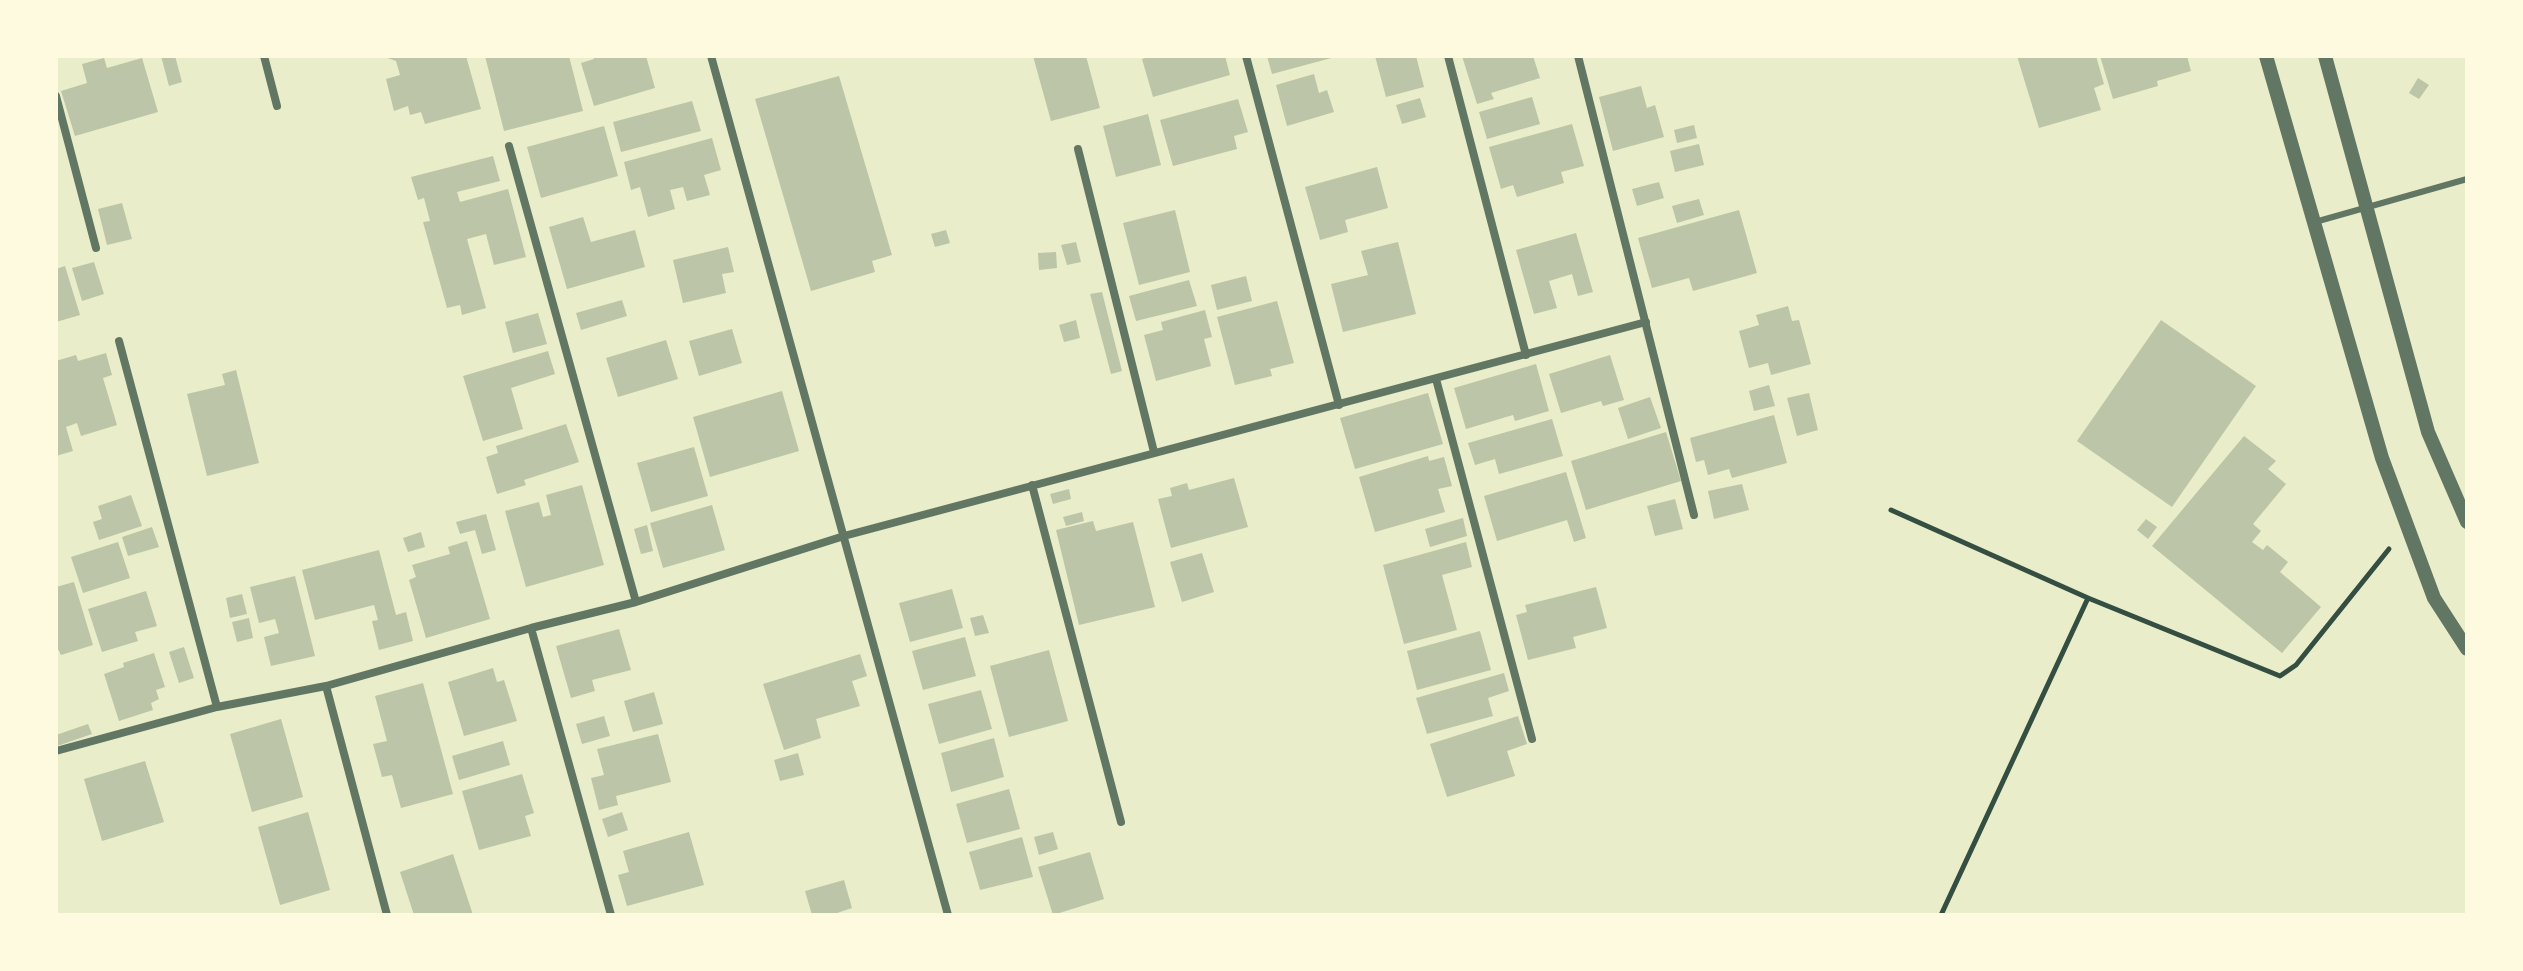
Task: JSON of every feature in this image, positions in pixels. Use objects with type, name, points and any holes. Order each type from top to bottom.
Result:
[{"type":"street","points":[[264,56],[277,106]]},
{"type":"street","points":[[711,56],[948,915]]},
{"type":"street","points":[[1246,56],[1339,405]]},
{"type":"street","points":[[1448,56],[1526,355]]},
{"type":"street","points":[[1578,56],[1694,515]]},
{"type":"street","points":[[2266,56],[2382,458],[2434,598],[2467,649]]},
{"type":"street","points":[[2325,56],[2428,432],[2467,522]]},
{"type":"street","points":[[56,96],[96,248]]},
{"type":"street","points":[[509,146],[636,602]]},
{"type":"street","points":[[1078,149],[1154,452]]},
{"type":"street","points":[[56,751],[217,707],[326,686],[636,602],[844,536],[1646,322]]},
{"type":"street","points":[[119,341],[217,707]]},
{"type":"street","points":[[1436,379],[1532,739]]},
{"type":"street","points":[[1032,485],[1121,822]]},
{"type":"street","points":[[531,628],[611,915]]},
{"type":"street","points":[[326,686],[387,915]]},
{"type":"lane","points":[[2315,222],[2467,179]]},
{"type":"path","points":[[1891,510],[2088,598],[2280,676],[2296,665],[2408,526]]},
{"type":"path","points":[[1941,915],[2088,598]]},
{"type":"building","points":[[161,56],[175,56],[182,82],[169,86]]},
{"type":"building","points":[[382,56],[466,56],[481,109],[425,124],[421,112],[410,115],[408,106],[394,111],[386,79],[400,75],[396,61]]},
{"type":"building","points":[[485,56],[569,56],[583,111],[504,131]]},
{"type":"building","points":[[593,56],[646,56],[655,88],[594,106],[581,63],[594,59]]},
{"type":"building","points":[[1033,56],[1086,56],[1100,108],[1051,121]]},
{"type":"building","points":[[1152,56],[1225,56],[1230,75],[1153,97],[1142,59]]},
{"type":"building","points":[[1267,56],[1335,56],[1335,57],[1272,74]]},
{"type":"building","points":[[1375,56],[1416,56],[1424,87],[1386,97]]},
{"type":"building","points":[[1462,56],[1533,56],[1540,78],[1491,93],[1494,99],[1477,104]]},
{"type":"building","points":[[2017,56],[2096,56],[2104,84],[2094,88],[2101,110],[2039,128]]},
{"type":"building","points":[[2100,56],[2187,56],[2191,71],[2157,81],[2158,86],[2113,99]]},
{"type":"building","points":[[104,58],[107,68],[142,58],[158,112],[75,136],[61,91],[87,83],[82,64]]},
{"type":"building","points":[[1314,74],[1319,93],[1327,90],[1334,112],[1287,126],[1276,85]]},
{"type":"building","points":[[839,76],[892,255],[872,261],[875,272],[811,291],[755,99]]},
{"type":"building","points":[[2418,78],[2429,85],[2419,99],[2409,93]]},
{"type":"building","points":[[1641,86],[1647,108],[1655,105],[1664,137],[1613,151],[1599,97]]},
{"type":"building","points":[[1532,97],[1540,124],[1487,139],[1479,112]]},
{"type":"building","points":[[1420,98],[1426,117],[1402,124],[1396,105]]},
{"type":"building","points":[[1238,99],[1248,132],[1234,136],[1237,149],[1173,166],[1160,120]]},
{"type":"building","points":[[692,101],[701,131],[621,152],[613,122]]},
{"type":"building","points":[[1148,114],[1161,165],[1116,177],[1103,126]]},
{"type":"building","points":[[1572,124],[1584,166],[1561,172],[1564,183],[1517,197],[1513,185],[1501,189],[1489,147]]},
{"type":"building","points":[[1694,125],[1697,138],[1677,143],[1674,130]]},
{"type":"building","points":[[604,126],[618,176],[541,198],[527,147]]},
{"type":"building","points":[[712,138],[721,170],[704,175],[710,195],[687,201],[683,187],[670,190],[675,209],[648,217],[640,187],[631,190],[624,162]]},
{"type":"building","points":[[1699,144],[1704,165],[1675,172],[1670,151]]},
{"type":"building","points":[[493,156],[500,181],[457,192],[460,202],[508,189],[526,257],[494,265],[486,234],[467,239],[486,308],[462,315],[460,305],[447,308],[423,222],[430,221],[424,198],[418,200],[411,177]]},
{"type":"building","points":[[1377,167],[1388,208],[1345,220],[1348,232],[1320,240],[1305,187]]},
{"type":"building","points":[[1659,182],[1664,198],[1637,206],[1632,189]]},
{"type":"building","points":[[1699,199],[1704,215],[1677,223],[1672,206]]},
{"type":"building","points":[[122,203],[132,239],[107,245],[98,209]]},
{"type":"building","points":[[1175,210],[1190,272],[1139,285],[1123,223]]},
{"type":"building","points":[[1739,210],[1757,273],[1693,291],[1689,278],[1652,288],[1638,238]]},
{"type":"building","points":[[583,217],[591,242],[635,230],[645,267],[567,289],[549,227]]},
{"type":"building","points":[[946,230],[950,243],[935,247],[931,234]]},
{"type":"building","points":[[1576,233],[1593,292],[1578,296],[1572,274],[1549,281],[1557,308],[1534,314],[1516,250]]},
{"type":"building","points":[[1076,242],[1081,262],[1067,265],[1061,245]]},
{"type":"building","points":[[1398,242],[1416,314],[1343,332],[1331,284],[1368,275],[1361,251]]},
{"type":"building","points":[[728,247],[734,272],[722,274],[726,293],[683,303],[673,260]]},
{"type":"building","points":[[1056,252],[1057,268],[1039,270],[1038,253]]},
{"type":"building","points":[[94,262],[104,294],[82,301],[72,268]]},
{"type":"building","points":[[65,266],[80,315],[56,322],[56,269]]},
{"type":"building","points":[[1246,276],[1252,301],[1217,310],[1211,285]]},
{"type":"building","points":[[1189,280],[1197,306],[1136,321],[1129,296]]},
{"type":"building","points":[[1102,292],[1122,371],[1111,374],[1090,294]]},
{"type":"building","points":[[622,300],[627,316],[581,330],[576,313]]},
{"type":"building","points":[[1277,301],[1294,363],[1270,369],[1272,376],[1235,385],[1217,317]]},
{"type":"building","points":[[1788,306],[1792,321],[1799,320],[1811,364],[1771,375],[1768,363],[1749,368],[1739,331],[1759,325],[1756,315]]},
{"type":"building","points":[[1205,310],[1212,337],[1204,339],[1211,366],[1156,381],[1144,335],[1163,330],[1161,322]]},
{"type":"building","points":[[538,313],[547,344],[513,353],[505,322]]},
{"type":"building","points":[[1076,320],[1080,338],[1064,342],[1059,325]]},
{"type":"building","points":[[2161,320],[2256,386],[2172,507],[2077,441]]},
{"type":"building","points":[[732,329],[742,363],[699,376],[689,341]]},
{"type":"building","points":[[666,340],[678,379],[618,397],[606,358]]},
{"type":"building","points":[[548,351],[555,374],[511,388],[523,429],[483,441],[463,376]]},
{"type":"building","points":[[106,353],[112,375],[103,378],[117,425],[81,436],[77,423],[66,427],[73,451],[56,456],[56,361],[76,355],[78,361]]},
{"type":"building","points":[[1610,355],[1624,400],[1603,406],[1601,401],[1561,413],[1549,374]]},
{"type":"building","points":[[1536,364],[1549,411],[1515,421],[1513,415],[1466,429],[1454,388]]},
{"type":"building","points":[[236,370],[259,463],[207,476],[187,394],[225,385],[222,374]]},
{"type":"building","points":[[1769,385],[1775,406],[1754,411],[1749,391]]},
{"type":"building","points":[[782,391],[799,451],[710,477],[693,417]]},
{"type":"building","points":[[1428,393],[1443,444],[1355,469],[1340,418]]},
{"type":"building","points":[[1809,393],[1818,430],[1797,436],[1787,398]]},
{"type":"building","points":[[1650,397],[1661,428],[1628,439],[1618,408]]},
{"type":"building","points":[[1774,415],[1787,463],[1732,478],[1729,469],[1708,475],[1704,460],[1696,462],[1690,438]]},
{"type":"building","points":[[1552,419],[1563,456],[1499,474],[1495,459],[1475,465],[1468,443]]},
{"type":"building","points":[[566,424],[579,462],[524,480],[526,485],[497,494],[486,457],[498,453],[496,446]]},
{"type":"building","points":[[1666,432],[1681,481],[1586,510],[1571,461]]},
{"type":"building","points":[[2244,436],[2276,461],[2268,469],[2286,484],[2253,524],[2261,531],[2252,542],[2263,550],[2267,545],[2288,562],[2280,572],[2321,607],[2282,653],[2152,546]]},
{"type":"building","points":[[694,447],[708,496],[651,512],[637,463]]},
{"type":"building","points":[[1428,456],[1429,461],[1444,457],[1452,486],[1438,489],[1445,512],[1375,532],[1359,477]]},
{"type":"building","points":[[1566,472],[1586,538],[1574,542],[1567,520],[1497,541],[1484,496]]},
{"type":"building","points":[[1234,478],[1248,527],[1171,548],[1158,499],[1172,496],[1170,488],[1187,483],[1189,490]]},
{"type":"building","points":[[1742,484],[1749,510],[1714,519],[1708,491]]},
{"type":"building","points":[[582,485],[604,565],[526,587],[505,511],[539,502],[543,517],[551,515],[546,495]]},
{"type":"building","points":[[1069,489],[1071,499],[1053,504],[1050,494]]},
{"type":"building","points":[[131,495],[142,526],[99,540],[93,522],[102,519],[98,506]]},
{"type":"building","points":[[1675,499],[1683,529],[1655,536],[1647,506]]},
{"type":"building","points":[[712,505],[725,550],[663,568],[650,523]]},
{"type":"building","points":[[1082,512],[1084,521],[1066,526],[1063,517]]},
{"type":"building","points":[[486,514],[496,550],[482,554],[475,530],[460,534],[456,522]]},
{"type":"building","points":[[1463,518],[1467,536],[1430,547],[1425,529]]},
{"type":"building","points":[[2146,519],[2157,527],[2148,539],[2137,530]]},
{"type":"building","points":[[1093,521],[1096,531],[1133,522],[1155,607],[1079,625],[1056,530]]},
{"type":"building","points":[[647,525],[653,551],[641,554],[634,529]]},
{"type":"building","points":[[152,527],[159,547],[128,556],[122,537]]},
{"type":"building","points":[[421,532],[425,547],[408,552],[403,538]]},
{"type":"building","points":[[467,541],[490,619],[426,638],[409,580],[416,577],[412,565],[450,554],[448,547]]},
{"type":"building","points":[[118,542],[130,578],[83,593],[71,557]]},
{"type":"building","points":[[1466,542],[1472,567],[1442,575],[1457,630],[1404,644],[1383,565]]},
{"type":"building","points":[[379,550],[396,615],[406,612],[413,641],[379,650],[372,621],[378,620],[374,605],[315,620],[302,570]]},
{"type":"building","points":[[1202,553],[1214,592],[1182,602],[1170,562]]},
{"type":"building","points":[[295,576],[315,656],[271,666],[264,637],[279,633],[275,619],[259,623],[250,587]]},
{"type":"building","points":[[74,582],[93,645],[61,655],[56,645],[56,587]]},
{"type":"building","points":[[1596,587],[1607,628],[1573,637],[1576,648],[1528,660],[1516,615],[1527,612],[1525,605]]},
{"type":"building","points":[[952,589],[963,628],[910,642],[899,603]]},
{"type":"building","points":[[146,591],[157,626],[135,632],[138,641],[102,652],[88,609]]},
{"type":"building","points":[[242,594],[247,614],[230,618],[226,598]]},
{"type":"building","points":[[983,615],[989,633],[975,636],[970,618]]},
{"type":"building","points":[[249,618],[253,638],[237,642],[232,622]]},
{"type":"building","points":[[619,629],[631,670],[592,680],[595,691],[571,698],[556,646]]},
{"type":"building","points":[[1480,631],[1491,670],[1417,690],[1407,651]]},
{"type":"building","points":[[965,637],[976,676],[923,690],[912,651]]},
{"type":"building","points":[[184,647],[194,678],[179,683],[169,652]]},
{"type":"building","points":[[1049,650],[1068,721],[1009,737],[990,666]]},
{"type":"building","points":[[154,653],[165,687],[156,690],[159,699],[151,703],[153,710],[119,721],[104,674],[124,667],[123,663]]},
{"type":"building","points":[[860,654],[867,676],[852,681],[860,706],[816,719],[821,738],[784,750],[763,684]]},
{"type":"building","points":[[493,668],[497,682],[504,680],[517,721],[464,736],[448,682]]},
{"type":"building","points":[[1504,673],[1509,691],[1488,698],[1493,716],[1427,734],[1416,698]]},
{"type":"building","points":[[423,683],[453,794],[401,808],[392,775],[382,777],[373,744],[387,741],[375,696]]},
{"type":"building","points":[[981,690],[992,729],[939,744],[928,704]]},
{"type":"building","points":[[654,692],[663,724],[633,732],[624,701]]},
{"type":"building","points":[[604,716],[610,736],[582,744],[576,724]]},
{"type":"building","points":[[1518,716],[1527,744],[1507,751],[1515,776],[1447,797],[1430,744]]},
{"type":"building","points":[[281,719],[303,797],[252,812],[230,734]]},
{"type":"building","points":[[88,724],[92,734],[57,746],[56,735]]},
{"type":"building","points":[[658,734],[671,782],[616,796],[618,805],[599,810],[591,778],[604,775],[597,749]]},
{"type":"building","points":[[994,738],[1004,777],[951,792],[941,753]]},
{"type":"building","points":[[503,741],[510,765],[459,780],[452,756]]},
{"type":"building","points":[[798,753],[804,775],[780,781],[774,760]]},
{"type":"building","points":[[145,761],[164,822],[102,841],[84,779]]},
{"type":"building","points":[[522,774],[534,813],[525,816],[531,836],[479,850],[462,791]]},
{"type":"building","points":[[1009,789],[1020,829],[967,843],[956,804]]},
{"type":"building","points":[[308,812],[330,890],[280,905],[258,827]]},
{"type":"building","points":[[622,812],[628,830],[608,837],[602,819]]},
{"type":"building","points":[[689,832],[704,885],[627,906],[618,875],[629,872],[623,851]]},
{"type":"building","points":[[1053,832],[1058,849],[1039,855],[1034,837]]},
{"type":"building","points":[[1022,837],[1033,877],[980,890],[969,852]]},
{"type":"building","points":[[1090,852],[1104,899],[1053,915],[1038,867]]},
{"type":"building","points":[[453,854],[473,915],[414,915],[400,872]]},
{"type":"building","points":[[844,880],[852,908],[831,915],[812,915],[805,891]]}]
